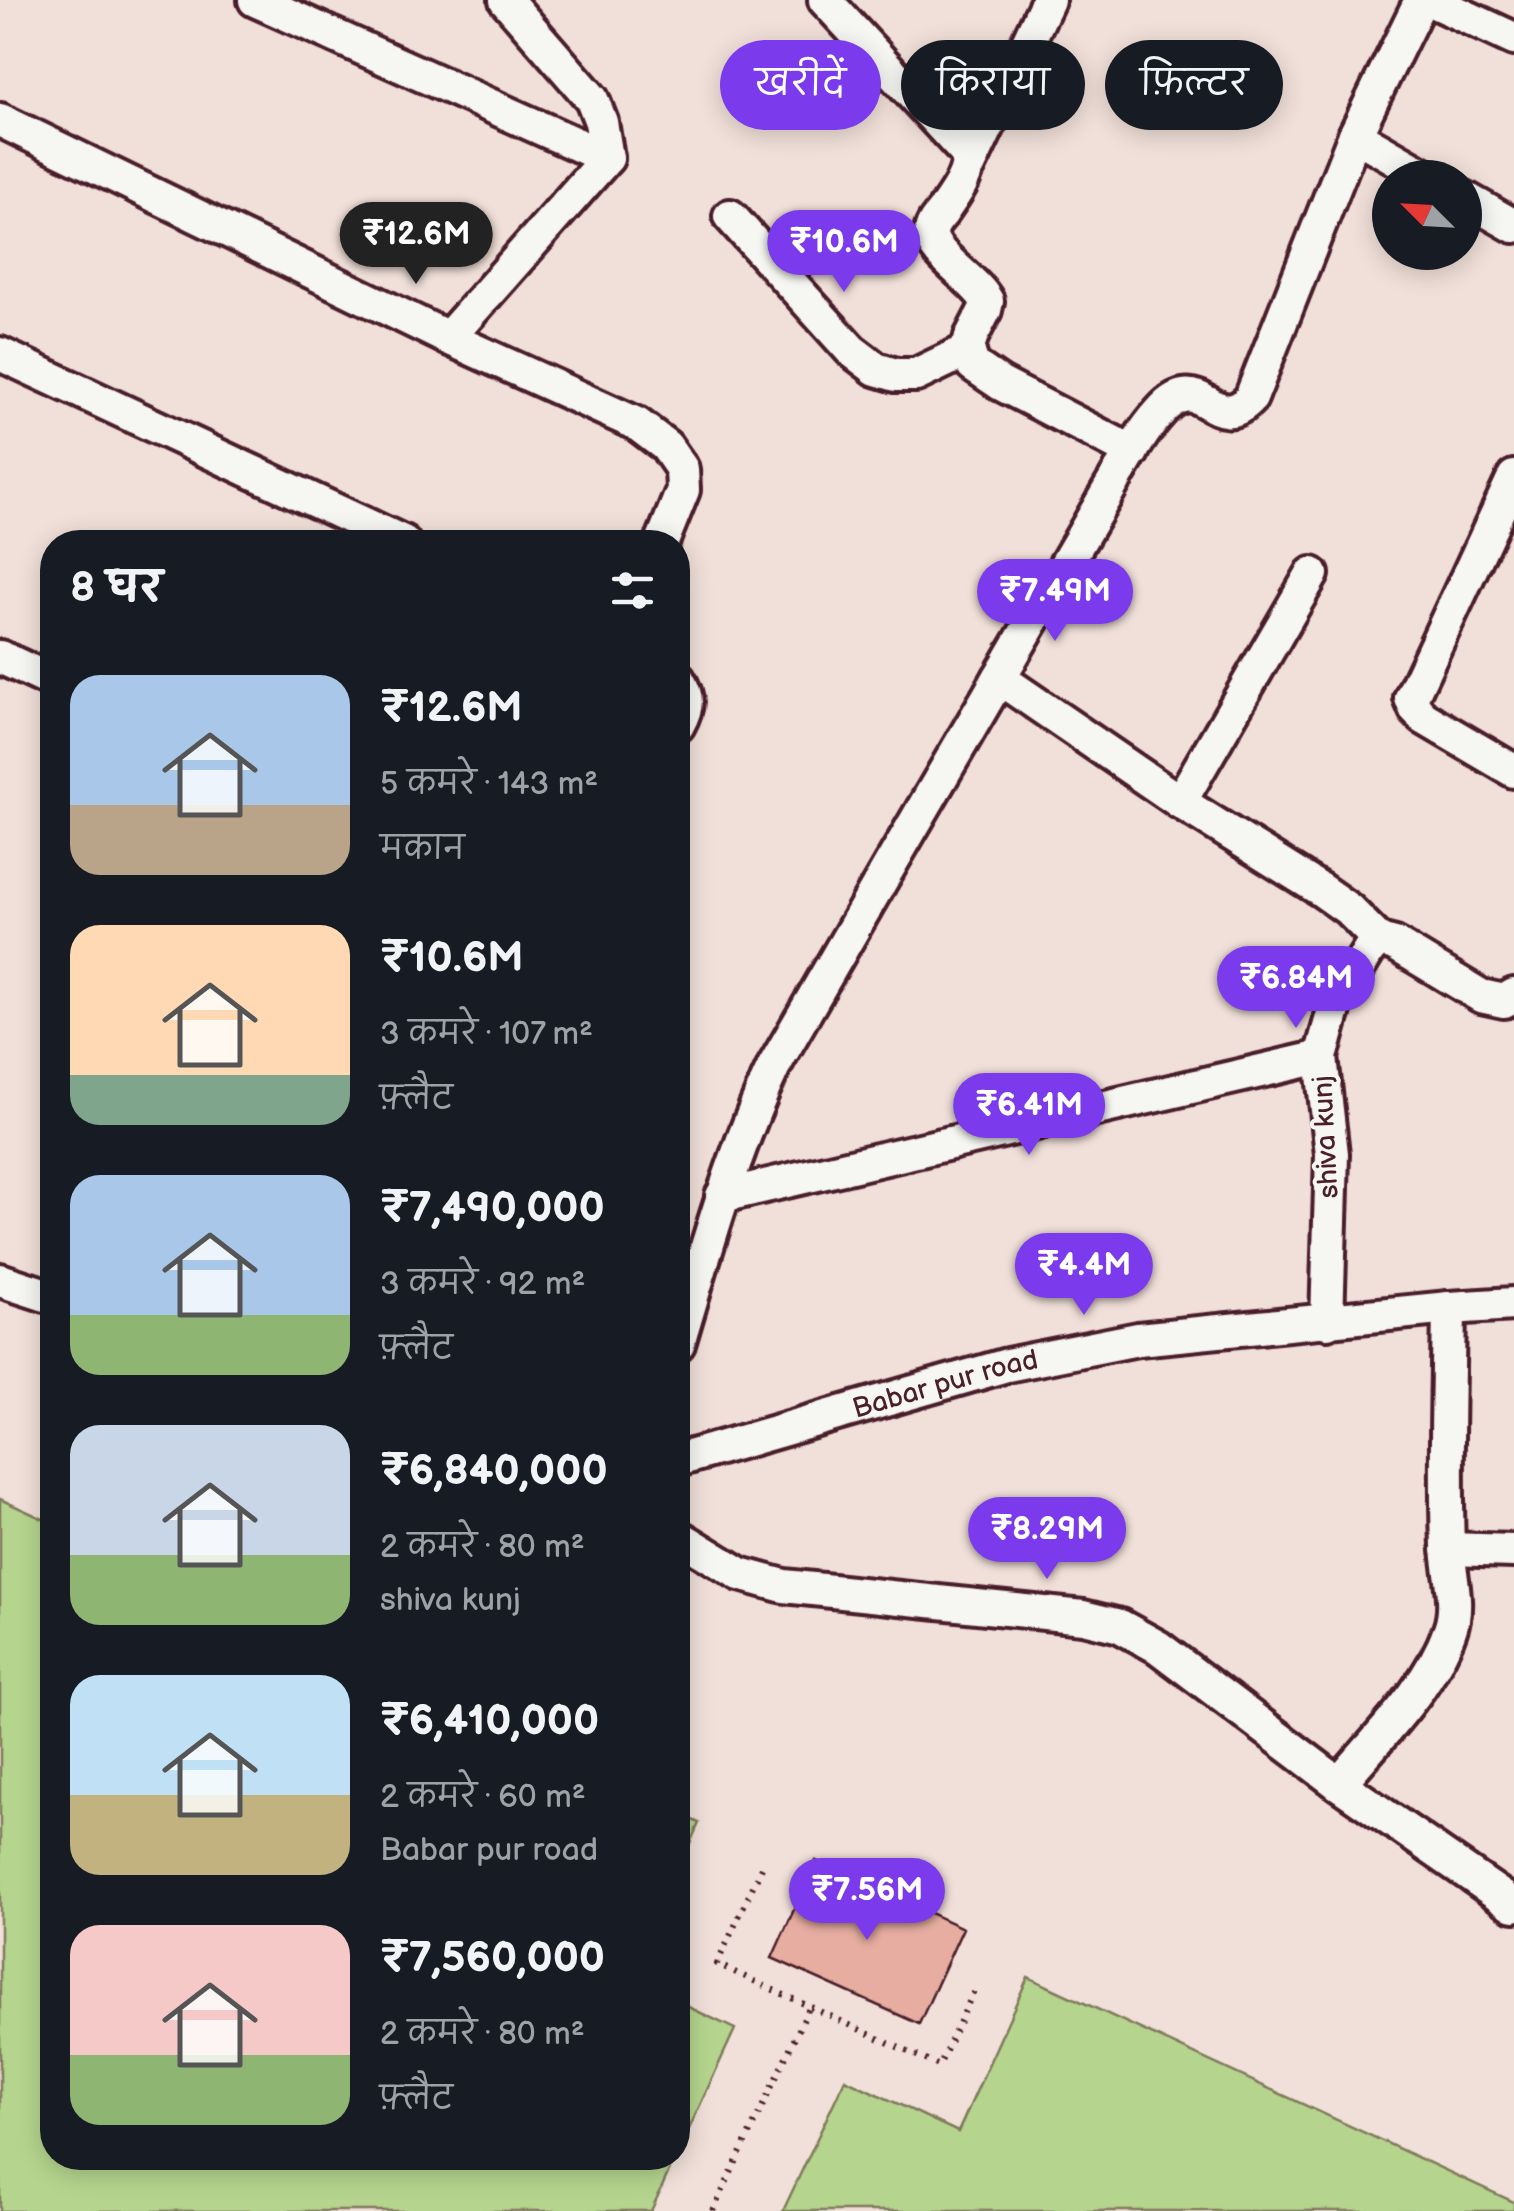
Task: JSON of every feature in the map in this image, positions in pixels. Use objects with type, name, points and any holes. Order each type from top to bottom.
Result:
[{"type":"street","points":[[255,0],[607,158]]},
{"type":"street","points":[[506,0],[592,99],[601,122],[607,158]]},
{"type":"street","points":[[825,0],[960,145],[968,155],[969,166]]},
{"type":"street","points":[[1048,0],[965,176],[933,224],[931,236],[935,246],[987,301],[971,336],[968,350],[973,365],[1001,384],[1132,452]]},
{"type":"street","points":[[690,1304],[750,1116],[774,1066],[1132,452],[1173,398],[1185,394],[1227,412],[1242,408],[1251,398],[1355,135],[1420,0]]},
{"type":"street","points":[[1430,0],[1514,39]]},
{"type":"street","points":[[0,120],[448,338],[638,424],[666,446],[682,468],[683,490],[667,530]]},
{"type":"street","points":[[1355,135],[1399,160]]},
{"type":"street","points":[[448,338],[607,158]]},
{"type":"street","points":[[1482,208],[1514,226]]},
{"type":"street","points":[[730,216],[850,350],[876,369],[896,376],[916,375],[968,350]]},
{"type":"street","points":[[0,354],[377,530]]},
{"type":"street","points":[[1514,477],[1411,698],[1424,718],[1514,772]]},
{"type":"street","points":[[1180,802],[1312,574]]},
{"type":"street","points":[[0,657],[40,675]]},
{"type":"street","points":[[999,678],[1180,802],[1321,890],[1348,909],[1379,940],[1395,944],[1480,996],[1504,1000],[1514,995]]},
{"type":"street","name":"shiva kunj","points":[[1327,1322],[1332,1154],[1321,1057],[1336,1006],[1379,940]]},
{"type":"street","points":[[722,1196],[1321,1057]]},
{"type":"street","points":[[0,1280],[40,1292]]},
{"type":"street","name":"Babar pur road","points":[[690,1457],[1007,1365],[1138,1339],[1514,1304]]},
{"type":"street","points":[[1338,1784],[1422,1685],[1453,1624],[1454,1592],[1448,1549],[1448,1308]]},
{"type":"street","points":[[690,1543],[740,1574],[784,1586],[1083,1617],[1120,1626],[1158,1647],[1338,1784],[1514,1905]]},
{"type":"street","points":[[1448,1549],[1514,1552]]},
{"type":"path","points":[[762,1868],[717,1964],[940,2066],[974,1991]]},
{"type":"path","points":[[714,2211],[809,2008]]},
{"type":"green space","points":[[0,1499],[40,1517],[40,2170],[670,2170],[651,2211],[0,2211]]},
{"type":"green space","points":[[690,1819],[699,1823],[690,1843]]},
{"type":"green space","points":[[1028,1977],[1514,2202],[1514,2211],[783,2211],[845,2079],[958,2132]]},
{"type":"green space","points":[[690,2008],[735,2029],[690,2127]]},
{"type":"building","points":[[816,1861],[963,1928],[919,2024],[772,1958]]}]
